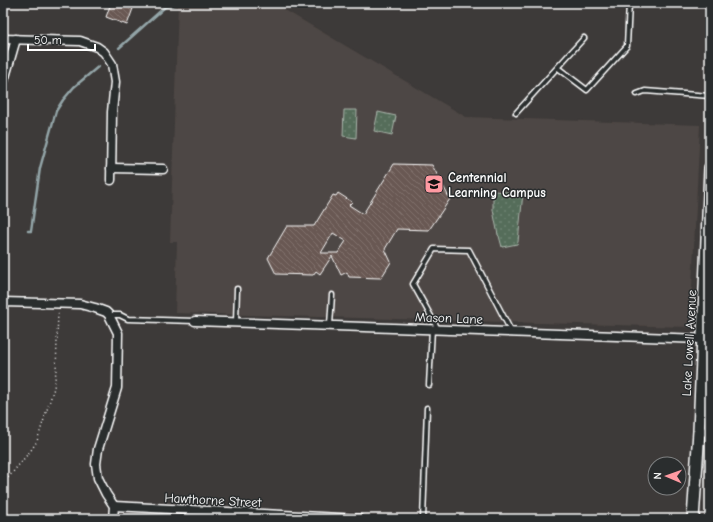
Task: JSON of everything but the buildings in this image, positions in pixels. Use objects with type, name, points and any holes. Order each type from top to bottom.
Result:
[{"type":"main road","name":"Lake Lowell Avenue","points":[[693,519],[704,432],[702,339],[708,255],[710,168]]},
{"type":"street","points":[[3,39],[80,41],[98,47],[104,52],[112,64],[115,82],[112,112],[111,180]]},
{"type":"street","points":[[3,84],[16,39]]},
{"type":"street","points":[[111,168],[163,169]]},
{"type":"street","points":[[3,302],[80,304],[106,312],[109,315],[118,333],[117,388],[98,449],[96,464],[98,478],[114,506],[113,519]]},
{"type":"street","name":"Mason Lane","points":[[195,320],[702,339]]},
{"type":"street","name":"Hawthorne Street","points":[[114,506],[359,519]]},
{"type":"lane","points":[[558,68],[587,90],[627,46],[629,3]]},
{"type":"lane","points":[[516,113],[584,38]]},
{"type":"lane","points":[[637,94],[645,91],[710,96]]},
{"type":"lane","points":[[429,385],[435,329],[413,284],[434,249],[469,250],[511,332]]},
{"type":"lane","points":[[236,322],[237,290]]},
{"type":"lane","points":[[330,325],[332,295]]},
{"type":"lane","points":[[109,315],[120,315],[128,319],[195,320]]},
{"type":"lane","points":[[423,519],[427,408]]},
{"type":"path","points":[[3,484],[32,450],[37,441],[54,388],[59,304]]},
{"type":"shaded area","name":"Centennial Learning Campus","points":[[178,3],[273,3],[466,117],[700,125],[690,327],[175,313],[177,242],[170,242]]},
{"type":"green space","points":[[344,110],[357,110],[356,138],[343,136]]},
{"type":"green space","points":[[378,112],[396,116],[392,135],[374,131]]},
{"type":"green space","points":[[493,191],[523,193],[517,244],[502,247],[493,210]]},
{"type":"waterway","points":[[119,48],[165,7],[180,3]]},
{"type":"waterway","points":[[28,231],[31,231],[40,168],[56,111],[74,87],[99,66]]},
{"type":"place","name":"Centennial Learning Campus","points":[[434,184]]}]
